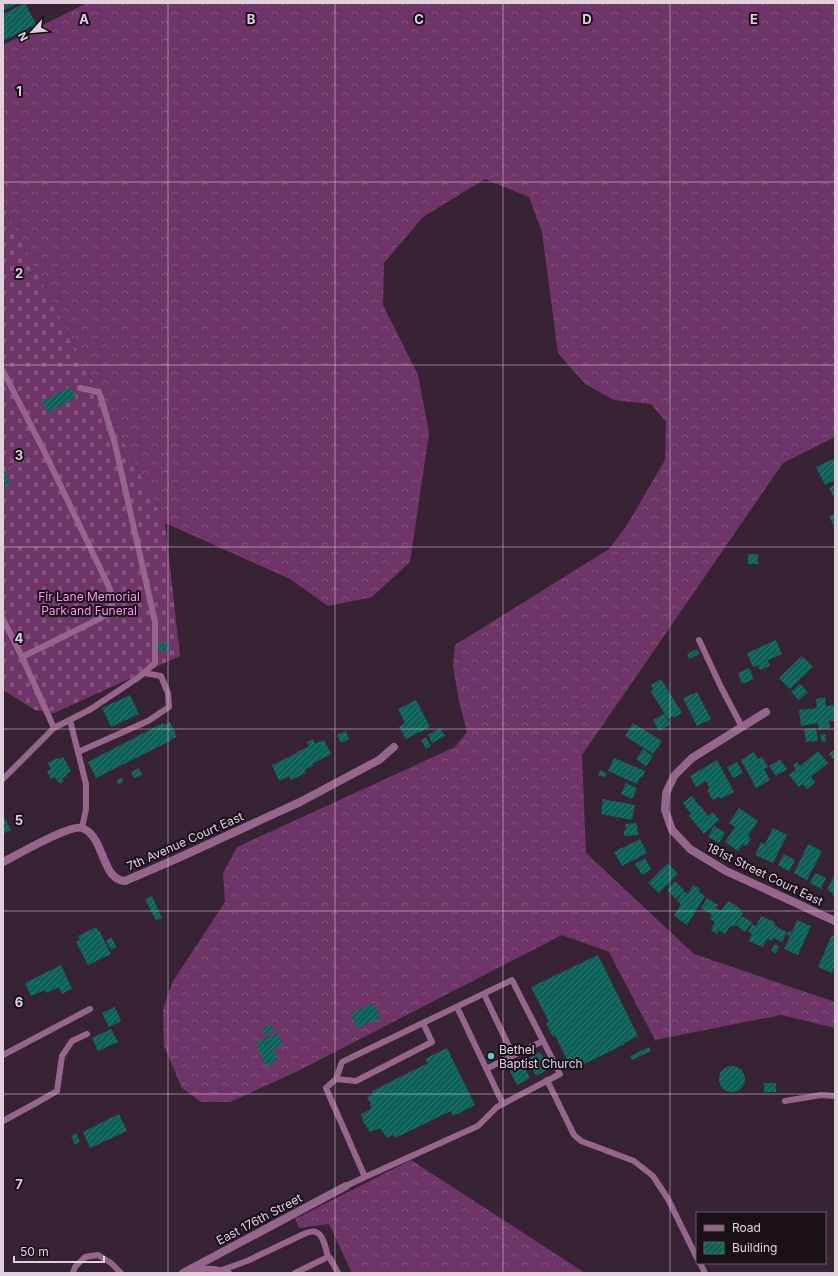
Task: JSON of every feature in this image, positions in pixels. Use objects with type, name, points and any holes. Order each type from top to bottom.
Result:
[{"type":"street","name":"181st Street Court East","points":[[766,712],[692,758],[674,776],[666,793],[665,810],[672,830],[690,849],[726,871],[835,921]]},
{"type":"street","name":"7th Avenue Court East","points":[[82,828],[91,833],[94,837],[112,873],[121,881],[125,881],[300,802],[379,760],[394,747]]},
{"type":"street","points":[[3,862],[63,832],[82,828]]},
{"type":"street","name":"East 176th Street","points":[[184,1273],[346,1186]]},
{"type":"lane","points":[[3,371],[44,451],[109,586],[112,601],[111,609],[101,618],[22,657]]},
{"type":"lane","points":[[3,779],[54,728],[91,709],[139,677],[155,663],[155,622],[115,444],[99,392],[80,388]]},
{"type":"lane","points":[[3,619],[54,728]]},
{"type":"lane","points":[[699,640],[720,687],[742,727]]},
{"type":"lane","points":[[78,752],[148,722],[169,707],[168,693],[161,676],[144,673]]},
{"type":"lane","points":[[70,720],[86,784],[86,809],[82,828]]},
{"type":"lane","points":[[346,1186],[478,1126],[497,1106],[560,1074],[512,980],[342,1062],[336,1079],[326,1088],[365,1177]]},
{"type":"lane","points":[[484,994],[513,1055]]},
{"type":"lane","points":[[457,1007],[503,1104]]},
{"type":"lane","points":[[3,1054],[90,1008]]},
{"type":"lane","points":[[336,1079],[356,1081],[432,1042],[423,1023]]},
{"type":"lane","points":[[3,1121],[57,1091],[62,1056],[72,1041],[87,1034]]},
{"type":"lane","points":[[486,1068],[543,1041]]},
{"type":"lane","points":[[547,1080],[574,1135],[581,1141],[634,1161],[652,1176],[668,1199],[696,1256]]},
{"type":"lane","points":[[785,1101],[821,1095],[835,1096]]},
{"type":"lane","points":[[222,1270],[247,1261],[306,1233],[314,1231],[318,1233],[328,1257],[338,1273]]},
{"type":"lane","points":[[72,1273],[75,1267],[85,1257],[98,1254],[111,1263],[121,1273]]},
{"type":"lane","points":[[295,1273],[328,1257]]},
{"type":"lane","points":[[700,1264],[705,1273]]},
{"type":"lane","points":[[184,1273],[194,1270],[207,1269],[222,1270],[229,1273]]},
{"type":"path","points":[[5,472],[44,451]]},
{"type":"green space","points":[[87,3],[835,3],[835,437],[783,463],[582,755],[586,853],[694,954],[835,1002],[835,1028],[781,1015],[655,1040],[609,952],[562,935],[296,1072],[230,1102],[201,1102],[182,1088],[164,1046],[163,1009],[173,981],[225,902],[223,873],[237,847],[455,747],[467,732],[459,701],[453,666],[455,645],[609,549],[627,525],[665,460],[666,422],[651,404],[614,400],[585,384],[558,353],[542,232],[529,197],[485,179],[423,217],[384,263],[383,305],[418,375],[429,433],[410,562],[372,597],[328,606],[290,579],[165,523],[3,206],[3,45]]},
{"type":"green space","name":"Fir Lane Memorial Park and Funeral","points":[[3,206],[165,523],[180,656],[54,713],[35,710],[3,690]]},
{"type":"green space","points":[[411,1160],[585,1273],[352,1273],[329,1224],[299,1228],[295,1219]]},
{"type":"building","points":[[3,3],[18,3],[3,11]]},
{"type":"building","points":[[25,3],[36,24],[3,41],[3,14]]},
{"type":"building","points":[[70,387],[76,398],[48,412],[42,401]]},
{"type":"building","points":[[833,459],[834,461],[835,460],[835,480],[825,485],[816,467]]},
{"type":"building","points":[[5,471],[10,484],[3,488],[3,472]]},
{"type":"building","points":[[835,485],[835,499],[829,488]]},
{"type":"building","points":[[835,514],[835,531],[829,516]]},
{"type":"building","points":[[748,554],[758,554],[758,564],[748,564]]},
{"type":"building","points":[[776,640],[782,654],[768,660],[770,666],[760,670],[758,665],[753,667],[747,653]]},
{"type":"building","points":[[159,642],[170,644],[169,652],[158,650]]},
{"type":"building","points":[[697,649],[700,654],[689,659],[687,654]]},
{"type":"building","points":[[802,656],[813,667],[790,689],[779,678]]},
{"type":"building","points":[[749,668],[754,679],[742,684],[738,673]]},
{"type":"building","points":[[661,679],[682,713],[673,718],[672,716],[668,719],[651,692],[653,690],[651,685]]},
{"type":"building","points":[[800,684],[808,692],[799,700],[791,692]]},
{"type":"building","points":[[697,692],[711,719],[697,726],[683,698]]},
{"type":"building","points":[[130,695],[139,714],[111,727],[102,708]]},
{"type":"building","points":[[825,697],[826,706],[835,705],[835,721],[829,721],[830,728],[819,730],[818,723],[801,726],[799,710],[817,708],[816,699]]},
{"type":"building","points":[[416,700],[430,727],[406,739],[399,727],[405,723],[398,709]]},
{"type":"building","points":[[664,714],[670,724],[659,731],[653,720]]},
{"type":"building","points":[[170,722],[177,737],[96,778],[88,762],[163,723],[164,725]]},
{"type":"building","points":[[633,723],[662,741],[653,754],[625,736]]},
{"type":"building","points":[[440,728],[445,736],[432,743],[428,735]]},
{"type":"building","points":[[816,728],[818,741],[806,742],[804,729]]},
{"type":"building","points":[[346,731],[349,739],[341,743],[337,735]]},
{"type":"building","points":[[825,734],[826,741],[822,742],[820,735]]},
{"type":"building","points":[[426,737],[431,746],[426,749],[421,740]]},
{"type":"building","points":[[313,739],[315,744],[324,740],[331,754],[312,764],[313,766],[305,769],[306,773],[291,780],[289,776],[279,781],[272,765],[309,746],[307,742]]},
{"type":"building","points":[[643,749],[653,756],[646,766],[636,759]]},
{"type":"building","points":[[834,750],[835,757],[833,759],[829,754]]},
{"type":"building","points":[[818,751],[828,763],[811,777],[815,782],[807,789],[803,784],[799,787],[789,775],[796,770],[793,766],[797,762],[800,766]]},
{"type":"building","points":[[754,752],[758,759],[762,757],[768,767],[764,769],[770,780],[756,788],[741,760]]},
{"type":"building","points":[[63,757],[71,771],[66,774],[67,776],[62,778],[64,781],[60,784],[55,777],[51,779],[47,771],[51,769],[47,763]]},
{"type":"building","points":[[614,758],[645,771],[637,784],[608,771]]},
{"type":"building","points":[[780,759],[787,769],[776,776],[769,766]]},
{"type":"building","points":[[717,760],[734,792],[720,799],[719,797],[713,800],[707,790],[710,789],[706,781],[696,787],[690,776]]},
{"type":"building","points":[[737,762],[743,773],[733,778],[727,767]]},
{"type":"building","points":[[139,768],[142,775],[134,778],[131,772]]},
{"type":"building","points":[[600,770],[606,773],[605,777],[598,775]]},
{"type":"building","points":[[122,778],[123,782],[118,785],[117,780]]},
{"type":"building","points":[[626,783],[637,788],[632,799],[621,794]]},
{"type":"building","points":[[692,796],[700,807],[691,814],[683,803]]},
{"type":"building","points":[[603,799],[635,805],[632,820],[601,814]]},
{"type":"building","points":[[701,806],[708,816],[713,812],[719,820],[704,834],[689,816]]},
{"type":"building","points":[[739,808],[758,821],[748,836],[751,839],[746,846],[743,844],[738,851],[725,842],[735,827],[729,823]]},
{"type":"building","points":[[3,815],[11,830],[3,834]]},
{"type":"building","points":[[637,823],[638,835],[624,836],[624,830],[626,830],[625,824]]},
{"type":"building","points":[[714,826],[725,833],[719,843],[708,837]]},
{"type":"building","points":[[773,828],[787,835],[773,863],[755,855],[761,842],[765,844]]},
{"type":"building","points":[[640,839],[647,853],[622,866],[614,852]]},
{"type":"building","points":[[808,844],[822,851],[807,880],[794,873]]},
{"type":"building","points":[[784,854],[795,860],[789,871],[778,865]]},
{"type":"building","points":[[645,858],[651,869],[642,875],[635,864]]},
{"type":"building","points":[[668,863],[678,874],[659,893],[648,883]]},
{"type":"building","points":[[815,873],[826,878],[821,889],[810,883]]},
{"type":"building","points":[[835,874],[835,896],[827,890]]},
{"type":"building","points":[[675,881],[684,890],[676,899],[667,890]]},
{"type":"building","points":[[693,885],[700,889],[699,892],[705,896],[687,925],[674,916],[681,904],[677,901],[683,891],[688,894]]},
{"type":"building","points":[[152,896],[162,918],[156,921],[145,899]]},
{"type":"building","points":[[707,898],[718,905],[716,908],[721,911],[728,901],[741,909],[739,911],[743,913],[734,927],[731,925],[725,934],[719,930],[717,934],[711,930],[715,922],[710,919],[712,915],[701,908]]},
{"type":"building","points":[[742,916],[752,922],[745,932],[736,925]]},
{"type":"building","points":[[761,916],[775,922],[774,924],[777,927],[787,932],[782,942],[773,938],[772,941],[767,939],[763,947],[749,941],[752,934],[748,932],[752,924],[756,926]]},
{"type":"building","points":[[797,920],[811,926],[798,955],[784,949],[790,936],[787,935],[789,931],[792,932]]},
{"type":"building","points":[[96,927],[111,954],[88,965],[76,942],[80,940],[78,936]]},
{"type":"building","points":[[832,935],[835,937],[835,966],[832,973],[818,967]]},
{"type":"building","points":[[112,938],[116,947],[111,950],[106,940]]},
{"type":"building","points":[[774,944],[779,946],[776,953],[771,951]]},
{"type":"building","points":[[598,955],[638,1036],[572,1070],[555,1035],[553,1037],[546,1023],[549,1022],[531,987]]},
{"type":"building","points":[[61,965],[72,989],[62,994],[59,987],[47,993],[45,990],[31,996],[25,983]]},
{"type":"building","points":[[374,1003],[380,1018],[357,1028],[351,1013]]},
{"type":"building","points":[[115,1007],[121,1021],[109,1027],[102,1013]]},
{"type":"building","points":[[270,1024],[274,1030],[265,1035],[262,1029]]},
{"type":"building","points":[[111,1029],[118,1042],[98,1051],[92,1038]]},
{"type":"building","points":[[277,1032],[283,1044],[273,1049],[278,1060],[266,1066],[255,1043]]},
{"type":"building","points":[[649,1047],[651,1051],[632,1060],[630,1056]]},
{"type":"building","points":[[447,1048],[475,1105],[453,1116],[451,1111],[395,1138],[393,1135],[387,1138],[380,1128],[370,1132],[364,1123],[361,1114],[371,1109],[370,1102],[367,1097],[373,1094],[372,1091],[428,1063],[425,1059]]},
{"type":"building","points":[[540,1052],[549,1069],[536,1076],[527,1059]]},
{"type":"building","points":[[521,1061],[530,1078],[517,1085],[508,1067]]},
{"type":"building","points":[[732,1066],[741,1070],[745,1079],[741,1088],[732,1092],[723,1088],[719,1079],[723,1070]]},
{"type":"building","points":[[764,1083],[776,1083],[776,1092],[764,1092]]},
{"type":"building","points":[[119,1114],[127,1131],[90,1148],[83,1132]]},
{"type":"building","points":[[76,1133],[80,1142],[75,1145],[71,1136]]},
{"type":"place","name":"Bethel Baptist Church","points":[[491,1056]]}]
